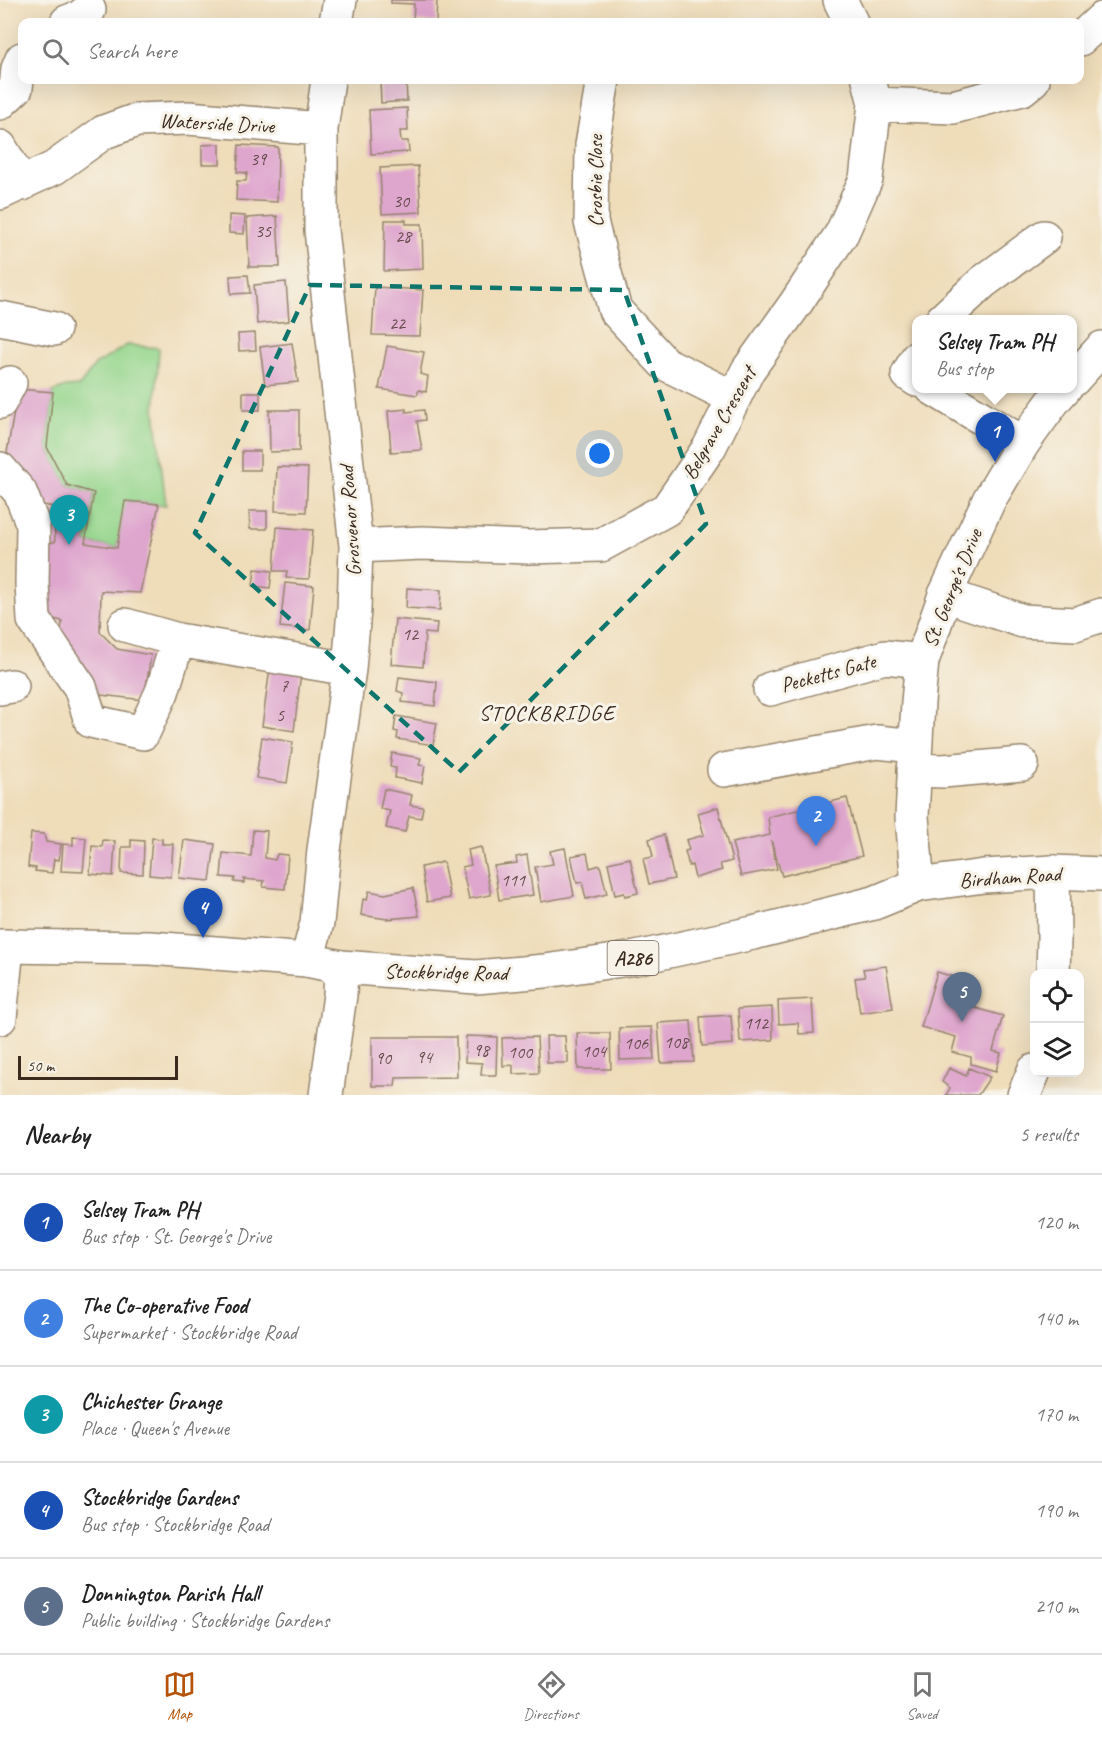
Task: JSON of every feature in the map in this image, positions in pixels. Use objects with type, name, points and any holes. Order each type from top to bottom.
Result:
[{"type":"street","points":[[337,18],[340,0]]},
{"type":"street","points":[[840,0],[849,18]]},
{"type":"street","points":[[1084,35],[1102,19]]},
{"type":"street","points":[[0,103],[16,88],[18,76]]},
{"type":"street","name":"Grosvenor Road","points":[[307,960],[317,923],[324,850],[349,669],[356,546],[321,230],[321,129],[327,84]]},
{"type":"street","name":"Crosbie Close","points":[[602,84],[592,145],[591,222],[615,310],[664,363],[734,398]]},
{"type":"street","points":[[872,92],[953,106],[1022,89],[1028,84]]},
{"type":"street","name":"Belgrave Crescent","points":[[356,546],[422,543],[528,547],[601,545],[667,509],[709,448],[748,370],[842,233],[866,179],[872,92]]},
{"type":"street","name":"Waterside Drive","points":[[0,147],[11,188],[54,168],[104,132],[137,120],[189,118],[321,129]]},
{"type":"street","points":[[947,315],[983,282],[1044,237]]},
{"type":"street","points":[[0,318],[54,329]]},
{"type":"street","points":[[1077,376],[1102,348]]},
{"type":"street","points":[[947,393],[1023,443]]},
{"type":"street","name":"St. George's Drive","points":[[918,885],[912,817],[922,661],[945,595],[989,500],[1023,443],[1060,393]]},
{"type":"street","points":[[0,469],[20,492],[33,525],[34,620],[80,687],[91,721],[143,732],[162,692],[178,640]]},
{"type":"street","points":[[945,595],[1023,621],[1075,624],[1102,615]]},
{"type":"street","points":[[125,625],[178,640],[349,669]]},
{"type":"street","name":"Pecketts Gate","points":[[770,689],[885,657],[922,661]]},
{"type":"street","points":[[724,770],[877,742],[943,771],[1022,764]]},
{"type":"street","points":[[1053,872],[1053,969]]},
{"type":"street","name":"Birdham Road","points":[[918,885],[984,876],[1053,872],[1102,874]]},
{"type":"street","name":"Stockbridge Road","points":[[4,946],[150,948],[307,960],[341,967],[476,977],[568,968],[636,958],[753,933],[874,903],[918,885]]},
{"type":"street","points":[[0,1018],[4,946]]},
{"type":"street","points":[[326,1095],[340,995],[341,967]]},
{"type":"street","points":[[1024,1095],[1032,1077]]},
{"type":"highlighted area","points":[[310,285],[624,290],[706,524],[459,772],[195,533]]},
{"type":"green space","points":[[127,345],[159,348],[155,411],[166,505],[126,501],[117,548],[85,543],[94,493],[67,485],[47,447],[53,392],[66,387],[79,386],[95,365]]},
{"type":"building","points":[[391,0],[437,0],[436,18],[413,18],[414,4],[391,3]]},
{"type":"building","points":[[380,84],[406,84],[407,101],[381,103]]},
{"type":"building","points":[[407,108],[408,131],[400,131],[401,141],[408,141],[409,152],[371,154],[369,110]]},
{"type":"building","points":[[220,144],[220,164],[202,164],[202,145]]},
{"type":"building","points":[[239,145],[278,147],[277,202],[236,200],[237,181],[246,181],[247,173],[237,172]]},
{"type":"building","points":[[418,166],[421,212],[382,214],[380,168]]},
{"type":"building","points":[[229,215],[245,216],[244,234],[229,233]]},
{"type":"building","points":[[277,216],[280,267],[249,267],[247,218]]},
{"type":"building","points":[[385,220],[406,220],[406,224],[422,224],[423,269],[384,271]]},
{"type":"building","points":[[248,275],[250,293],[231,294],[230,276]]},
{"type":"building","points":[[286,282],[289,321],[257,324],[254,285]]},
{"type":"building","points":[[375,287],[423,290],[420,336],[372,335]]},
{"type":"building","points":[[255,333],[256,350],[239,351],[238,334]]},
{"type":"building","points":[[292,343],[298,382],[265,385],[260,347]]},
{"type":"building","points":[[387,346],[424,352],[420,374],[428,376],[426,392],[419,390],[417,395],[379,389]]},
{"type":"building","points":[[18,389],[53,392],[47,447],[67,485],[94,493],[85,543],[117,548],[125,501],[159,504],[140,593],[101,591],[100,632],[117,649],[151,655],[144,700],[101,695],[77,674],[60,644],[62,621],[39,615],[44,544],[55,542],[54,507],[38,504],[5,464]]},
{"type":"building","points":[[243,392],[260,392],[260,410],[243,410]]},
{"type":"building","points":[[406,409],[406,412],[424,410],[425,420],[417,421],[422,450],[391,452],[388,411]]},
{"type":"building","points":[[269,410],[299,410],[299,451],[270,452]]},
{"type":"building","points":[[242,451],[260,451],[260,470],[242,470]]},
{"type":"building","points":[[277,467],[308,468],[306,512],[275,511]]},
{"type":"building","points":[[249,511],[267,511],[267,529],[250,529]]},
{"type":"building","points":[[277,527],[313,530],[309,579],[286,578],[287,571],[274,571]]},
{"type":"building","points":[[255,569],[272,571],[270,588],[253,586]]},
{"type":"building","points":[[285,583],[314,586],[310,630],[280,627]]},
{"type":"building","points":[[407,588],[441,590],[440,610],[406,608]]},
{"type":"building","points":[[395,619],[437,623],[436,634],[425,633],[423,667],[391,664]]},
{"type":"building","points":[[270,668],[301,672],[294,731],[262,726]]},
{"type":"building","points":[[399,677],[437,682],[435,706],[402,702],[403,693],[397,691]]},
{"type":"building","points":[[396,716],[437,723],[433,745],[397,739],[398,732],[394,731]]},
{"type":"building","points":[[262,737],[293,742],[287,783],[256,778]]},
{"type":"building","points":[[392,753],[421,758],[419,765],[425,766],[422,783],[395,778],[396,768],[390,767]]},
{"type":"building","points":[[384,789],[412,795],[410,805],[423,807],[421,818],[409,816],[405,832],[386,828],[390,811],[380,809]]},
{"type":"building","points":[[847,798],[862,856],[782,876],[771,840],[777,869],[741,876],[732,843],[770,835],[768,817]]},
{"type":"building","points":[[718,807],[732,861],[720,864],[722,870],[695,878],[685,851],[689,850],[686,840],[704,835],[698,813]]},
{"type":"building","points":[[253,830],[267,831],[265,858],[275,860],[277,854],[288,855],[285,889],[263,887],[264,881],[244,879],[244,883],[234,882],[235,878],[221,877],[223,853],[251,856]]},
{"type":"building","points":[[31,833],[44,834],[46,842],[61,844],[59,860],[54,859],[52,873],[35,871],[36,868],[28,867]]},
{"type":"building","points":[[664,835],[674,879],[649,884],[643,859],[653,857],[649,839]]},
{"type":"building","points":[[73,837],[86,838],[83,872],[61,871],[63,844],[73,845]]},
{"type":"building","points":[[152,838],[162,839],[162,844],[173,844],[171,877],[149,875]]},
{"type":"building","points":[[103,840],[115,841],[113,876],[90,874],[92,846],[102,847]]},
{"type":"building","points":[[131,840],[144,841],[143,874],[121,873],[122,847],[131,847]]},
{"type":"building","points":[[184,840],[215,844],[210,881],[179,878]]},
{"type":"building","points":[[481,847],[491,895],[469,899],[462,867],[471,865],[468,850]]},
{"type":"building","points":[[565,848],[574,896],[541,902],[535,867],[553,864],[550,851]]},
{"type":"building","points":[[587,853],[590,868],[600,865],[607,894],[586,899],[582,882],[577,883],[571,856]]},
{"type":"building","points":[[527,855],[533,895],[499,900],[494,866],[517,863],[516,857]]},
{"type":"building","points":[[630,858],[638,893],[625,896],[624,893],[615,895],[608,863]]},
{"type":"building","points":[[443,862],[450,898],[427,902],[421,867]]},
{"type":"building","points":[[413,888],[419,916],[387,919],[361,915],[363,899],[367,900],[369,891],[385,894]]},
{"type":"building","points":[[886,966],[893,1008],[860,1013],[855,978],[865,977],[863,969]]},
{"type":"building","points":[[937,972],[975,983],[969,1006],[1003,1016],[993,1051],[1001,1053],[996,1071],[971,1064],[971,1057],[952,1052],[956,1037],[921,1027]]},
{"type":"building","points":[[812,999],[814,1033],[799,1034],[798,1023],[779,1024],[778,1001]]},
{"type":"building","points":[[772,1007],[773,1040],[740,1042],[738,1009]]},
{"type":"building","points":[[731,1015],[733,1044],[702,1046],[700,1017]]},
{"type":"building","points":[[691,1021],[694,1062],[661,1063],[658,1023]]},
{"type":"building","points":[[652,1027],[654,1059],[620,1060],[619,1028]]},
{"type":"building","points":[[577,1033],[610,1033],[611,1069],[578,1069]]},
{"type":"building","points":[[466,1036],[497,1037],[496,1075],[481,1075],[482,1063],[465,1062]]},
{"type":"building","points":[[546,1036],[565,1036],[568,1063],[547,1063]]},
{"type":"building","points":[[372,1037],[456,1037],[457,1077],[396,1078],[395,1086],[372,1086]]},
{"type":"building","points":[[537,1037],[539,1073],[513,1074],[513,1065],[503,1066],[502,1038]]},
{"type":"building","points":[[949,1068],[966,1076],[969,1068],[990,1077],[978,1095],[946,1095],[950,1088],[942,1082]]},
{"type":"place","name":"Selsey Tram PH","points":[[995,462]]},
{"type":"place","name":"Chichester Grange","points":[[69,545]]},
{"type":"place","name":"The Co-operative Food","points":[[816,846]]},
{"type":"place","name":"Stockbridge Gardens","points":[[203,938]]},
{"type":"place","name":"Donnington Parish Hall","points":[[962,1022]]},
{"type":"district","name":"STOCKBRIDGE","points":[[547,713]]}]
